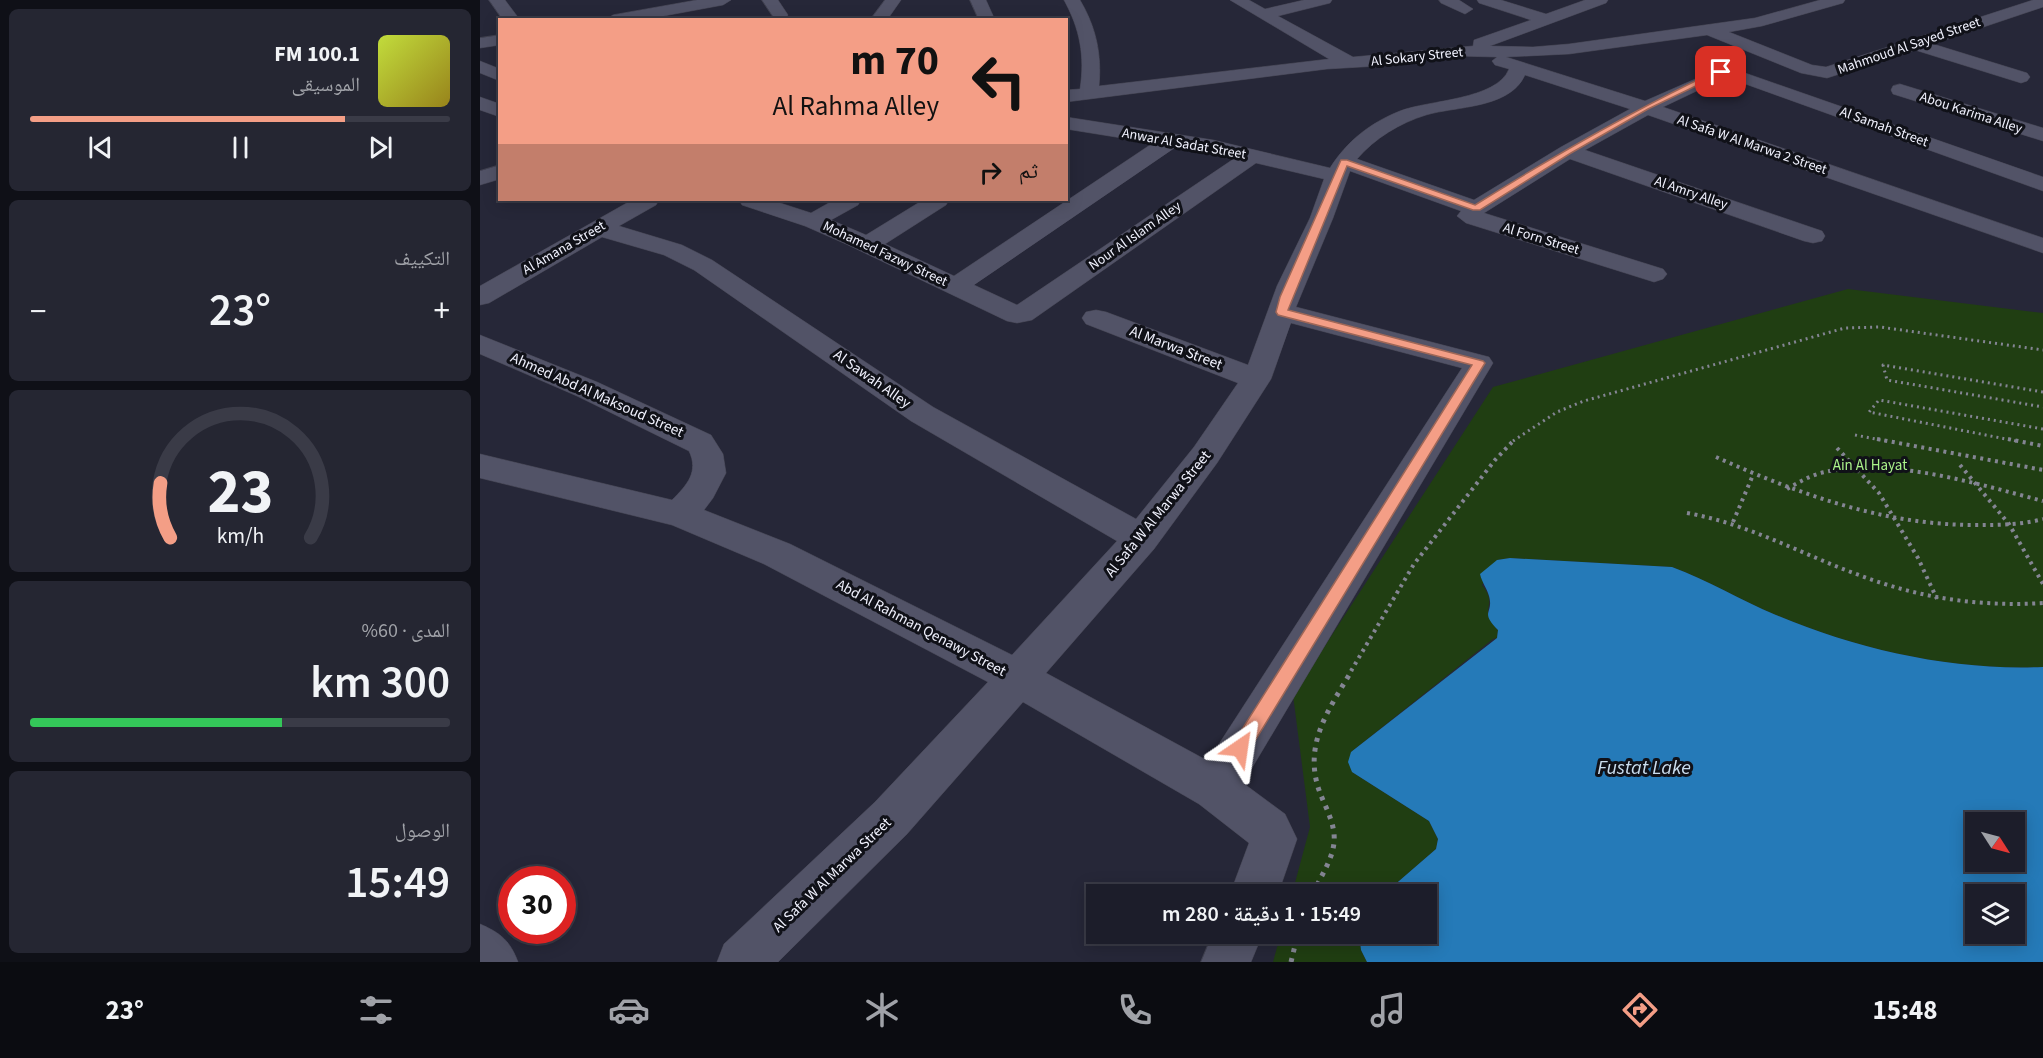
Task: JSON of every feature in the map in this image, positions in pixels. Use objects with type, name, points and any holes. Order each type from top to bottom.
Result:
[{"type":"street","points":[[480,2],[492,0]]},
{"type":"street","points":[[497,0],[510,18]]},
{"type":"street","points":[[640,18],[723,0]]},
{"type":"street","points":[[770,0],[780,15]]},
{"type":"street","points":[[880,18],[893,0]]},
{"type":"street","points":[[978,0],[986,18]]},
{"type":"street","points":[[1072,0],[1084,24],[1090,43],[1093,64],[1089,93]]},
{"type":"street","points":[[1238,0],[1350,63]]},
{"type":"street","points":[[1264,14],[1324,0]]},
{"type":"street","points":[[1447,0],[1465,9]]},
{"type":"street","points":[[1485,0],[1548,20]]},
{"type":"street","points":[[1458,51],[1600,0]]},
{"type":"street","name":"Al Sokary Street","points":[[1068,96],[1458,51],[1569,50],[1756,23],[1837,0]]},
{"type":"street","name":"Mahmoud Al Sayed Street","points":[[1709,30],[1807,69],[1827,73],[2043,2]]},
{"type":"street","points":[[480,43],[498,40]]},
{"type":"street","points":[[1916,44],[2021,77]]},
{"type":"street","name":"Al Safa W Al Marwa 2 Street","points":[[1458,51],[1519,66],[1646,108],[2043,246]]},
{"type":"street","points":[[480,66],[498,75]]},
{"type":"street","name":"Al Safa W Al Marwa Street","points":[[742,962],[839,870],[939,768],[1142,539],[1226,427],[1256,379],[1273,340],[1286,297],[1326,208],[1340,169],[1357,146],[1395,121],[1419,111],[1501,90],[1518,75],[1519,66]]},
{"type":"street","name":"Al Samah Street","points":[[1646,108],[1725,71],[2043,184]]},
{"type":"street","points":[[480,91],[498,85]]},
{"type":"street","name":"Abou Karima Alley","points":[[1900,90],[2043,135]]},
{"type":"street","points":[[480,103],[498,110]]},
{"type":"street","points":[[1340,169],[1476,208],[1568,151],[1646,108]]},
{"type":"street","name":"Anwar Al Sadat Street","points":[[1068,123],[1340,169]]},
{"type":"street","points":[[954,287],[1172,140]]},
{"type":"street","name":"Al Amry Alley","points":[[1568,151],[1813,236]]},
{"type":"street","name":"Nour Al Islam Alley","points":[[1017,315],[1022,314],[1253,155]]},
{"type":"street","points":[[480,178],[498,172]]},
{"type":"street","name":"Al Amana Street","points":[[480,297],[646,201]]},
{"type":"street","name":"Mohamed Fazwy Street","points":[[753,201],[813,221],[868,244],[954,287],[1017,315]]},
{"type":"street","points":[[813,221],[848,201]]},
{"type":"street","points":[[868,244],[936,201]]},
{"type":"street","name":"Al Forn Street","points":[[1476,208],[1469,216],[1654,274]]},
{"type":"street","name":"Al Sawah Alley","points":[[599,228],[672,250],[703,265],[922,414],[1142,539]]},
{"type":"street","points":[[1215,789],[1479,363],[1282,312]]},
{"type":"street","name":"Al Marwa Street","points":[[1096,318],[1256,379]]},
{"type":"street","name":"Ahmed Abd Al Maksoud Street","points":[[480,344],[587,389],[700,443],[710,456],[710,474],[699,494],[679,514]]},
{"type":"street","name":"Abd Al Rahman Qenawy Street","points":[[480,466],[679,514],[777,554],[1018,678],[1215,789],[1269,830],[1274,839],[1258,884]]},
{"type":"street","points":[[1226,962],[1233,944]]},
{"type":"street","points":[[480,950],[494,962]]},
{"type":"path","points":[[1317,884],[1334,843],[1332,822],[1320,793],[1314,765],[1314,744],[1320,724],[1414,564],[1495,460],[1513,441],[1533,426],[1557,412],[1584,402],[1845,328],[1880,327],[2043,350]]},
{"type":"path","points":[[2043,392],[1883,365],[1887,380],[2043,407]]},
{"type":"path","points":[[2043,429],[1879,400],[1869,412],[2043,446]]},
{"type":"path","points":[[1855,435],[2043,470]]},
{"type":"path","points":[[1837,448],[1879,493],[1918,558],[1938,600]]},
{"type":"path","points":[[1716,458],[1787,489],[1831,504],[1895,518],[1973,526],[2043,519]]},
{"type":"path","points":[[1960,465],[2008,524],[2043,585]]},
{"type":"path","points":[[1787,489],[1805,478],[1828,471],[1856,468],[1976,485],[2043,501]]},
{"type":"path","points":[[1733,522],[1753,475]]},
{"type":"path","points":[[1687,513],[1733,522],[1837,567],[1938,600],[1988,605],[2043,603]]},
{"type":"path","points":[[1291,962],[1295,944]]},
{"type":"green space","name":"Ain Al Hayat","points":[[1848,289],[2043,313],[2043,667],[1941,662],[1873,648],[1776,615],[1672,567],[1510,558],[1497,560],[1482,585],[1489,598],[1489,617],[1498,630],[1497,638],[1351,752],[1352,772],[1429,821],[1438,839],[1436,849],[1396,884],[1295,884],[1310,827],[1293,695],[1493,387]]},
{"type":"green space","points":[[1278,944],[1360,944],[1367,962],[1273,962]]},
{"type":"water","name":"Fustat Lake","points":[[1510,558],[1672,567],[1776,615],[1873,648],[1941,662],[2043,667],[2043,962],[1367,962],[1360,944],[1437,944],[1437,884],[1396,884],[1436,849],[1438,839],[1429,821],[1352,772],[1348,762],[1351,752],[1497,638],[1498,630],[1488,616],[1489,596],[1480,574],[1497,560]]},
{"type":"route","points":[[1240,748],[1479,363],[1282,312],[1286,297],[1344,162],[1476,208],[1568,151],[1646,108],[1721,72]]}]
